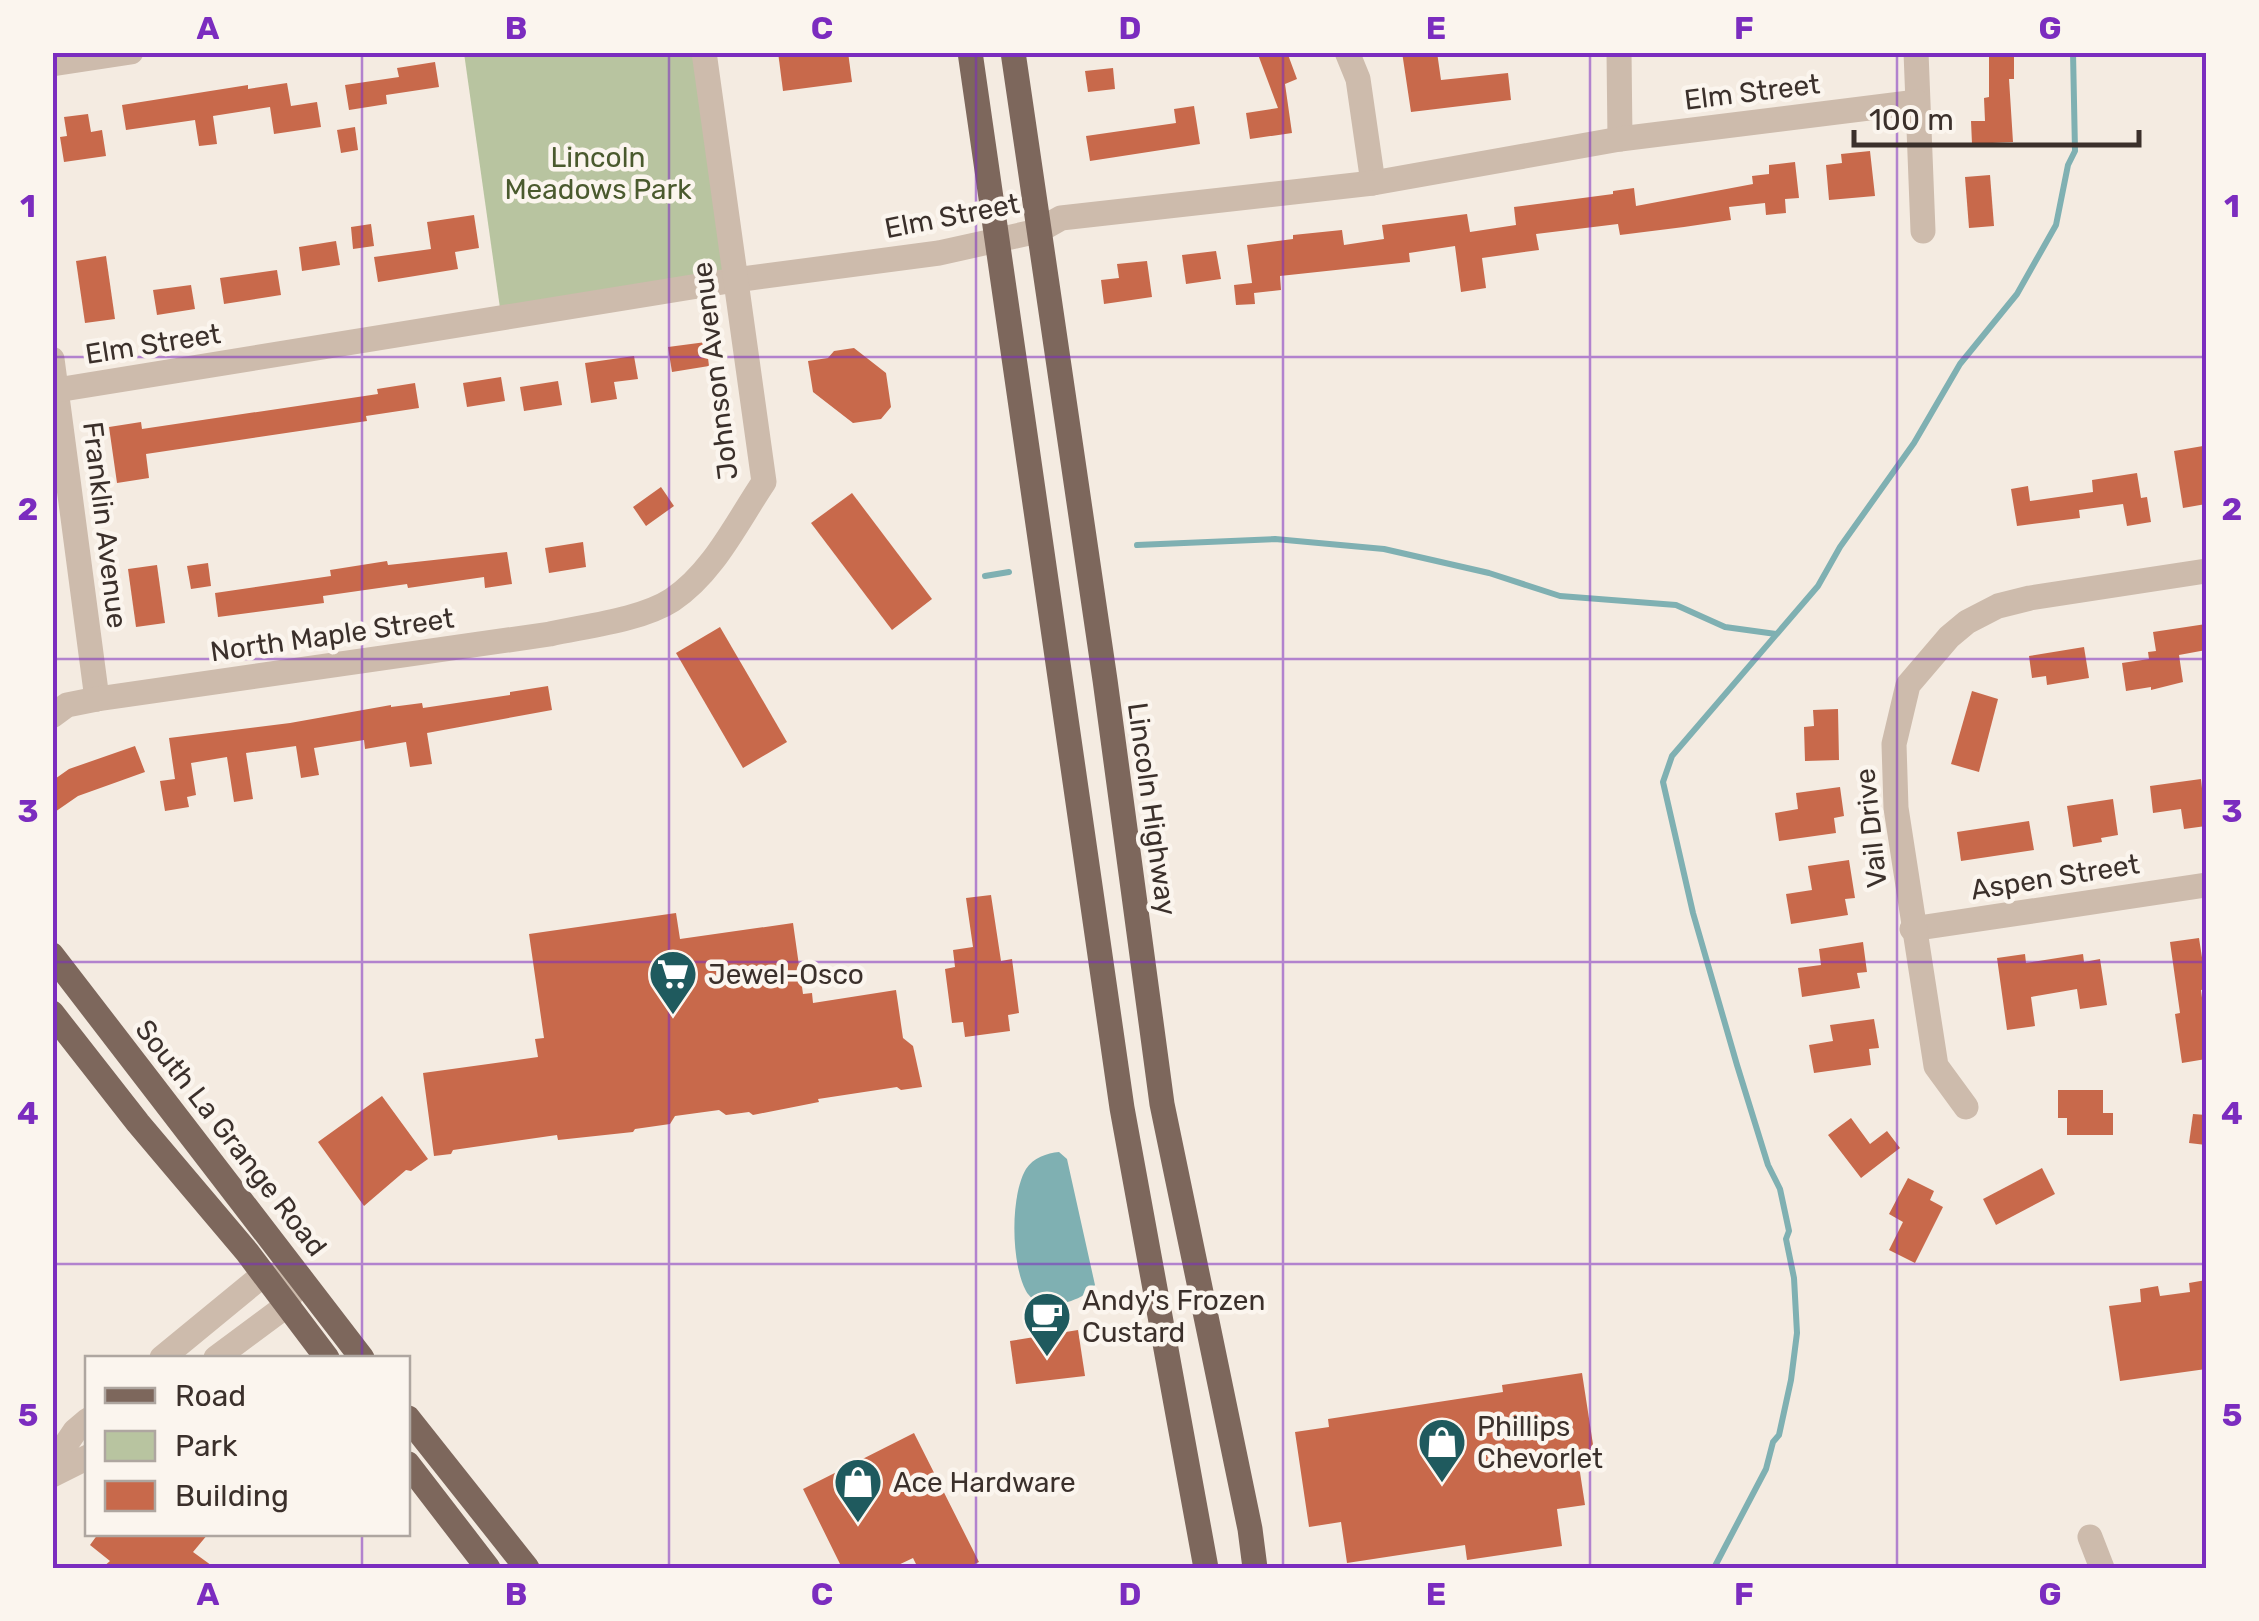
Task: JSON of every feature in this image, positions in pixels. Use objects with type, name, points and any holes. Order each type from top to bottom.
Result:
[{"type":"main road","points":[[970,52],[1122,1108],[1206,1568]]},
{"type":"main road","name":"Lincoln Highway","points":[[1014,52],[1162,1104],[1255,1568]]},
{"type":"main road","name":"South La Grange Road","points":[[52,955],[360,1356]]},
{"type":"main road","name":"South La Grange Road","points":[[52,1013],[324,1356]]},
{"type":"main road","points":[[410,1421],[526,1568]]},
{"type":"main road","points":[[410,1467],[488,1568]]},
{"type":"street","points":[[52,64],[131,52]]},
{"type":"street","name":"Johnson Avenue","points":[[622,619],[671,601],[708,567],[764,482],[704,52]]},
{"type":"street","points":[[1347,52],[1358,80],[1373,183]]},
{"type":"street","points":[[1619,52],[1620,138]]},
{"type":"street","points":[[1916,52],[1923,231]]},
{"type":"street","name":"Elm Street","points":[[58,390],[735,280],[939,252],[1038,230],[1061,218],[1373,183],[1620,138],[1917,102]]},
{"type":"street","name":"Franklin Avenue","points":[[52,359],[97,700]]},
{"type":"street","name":"Vail Drive","points":[[1966,1107],[1936,1066],[1912,929],[1893,782],[1894,744],[1908,685],[1966,622],[1998,606],[2206,571]]},
{"type":"street","name":"North Maple Street","points":[[52,716],[67,705],[550,634],[622,619]]},
{"type":"street","name":"Aspen Street","points":[[1912,929],[2206,885]]},
{"type":"street","points":[[164,1356],[263,1275],[299,1276],[286,1306],[219,1356]]},
{"type":"street","points":[[52,1465],[85,1423]]},
{"type":"street","points":[[52,1475],[85,1458]]},
{"type":"street","points":[[2088,1568],[2090,1537],[2102,1568]]},
{"type":"green space","name":"Lincoln Meadows Park","points":[[464,53],[698,53],[729,276],[500,308]]},
{"type":"water","points":[[1059,1152],[1067,1159],[1095,1285],[1078,1298],[1042,1307],[1027,1293],[1021,1279],[1015,1247],[1015,1212],[1026,1169],[1041,1157]]},
{"type":"building","points":[[778,52],[848,52],[852,82],[783,91]]},
{"type":"building","points":[[1257,52],[1287,52],[1297,79],[1285,84],[1292,133],[1250,139],[1246,113],[1278,108]]},
{"type":"building","points":[[1402,52],[1437,52],[1441,80],[1508,73],[1511,100],[1411,112]]},
{"type":"building","points":[[1989,52],[2014,52],[2014,79],[2009,79],[2013,142],[1972,144],[1971,121],[1985,121]]},
{"type":"building","points":[[435,62],[439,87],[386,95],[387,104],[349,110],[345,85],[399,77],[397,68]]},
{"type":"building","points":[[1113,68],[1115,89],[1088,92],[1085,71]]},
{"type":"building","points":[[287,83],[291,106],[317,102],[321,127],[274,134],[270,107],[213,116],[217,144],[199,146],[195,120],[126,130],[122,105],[248,85],[248,89]]},
{"type":"building","points":[[1194,106],[1200,144],[1090,161],[1086,136],[1176,123],[1174,109]]},
{"type":"building","points":[[88,114],[91,132],[102,130],[106,156],[64,162],[60,137],[67,136],[64,117]]},
{"type":"building","points":[[355,127],[358,150],[341,153],[337,130]]},
{"type":"building","points":[[1870,151],[1875,196],[1829,200],[1826,165],[1842,163],[1841,154]]},
{"type":"building","points":[[1795,162],[1799,198],[1785,199],[1786,213],[1766,215],[1765,203],[1729,207],[1731,220],[1684,227],[1620,235],[1618,224],[1536,234],[1539,250],[1482,258],[1486,288],[1461,292],[1455,246],[1409,253],[1410,262],[1280,276],[1281,290],[1254,293],[1255,304],[1236,305],[1234,285],[1252,283],[1247,245],[1342,230],[1344,245],[1384,239],[1382,225],[1467,214],[1470,232],[1516,225],[1514,207],[1634,188],[1636,206],[1753,184],[1752,176],[1769,174],[1769,165]]},
{"type":"building","points":[[1990,175],[1994,226],[1969,228],[1965,177]]},
{"type":"building","points":[[474,215],[479,248],[455,252],[458,269],[378,282],[374,257],[431,249],[427,222]]},
{"type":"building","points":[[371,224],[374,246],[353,249],[351,227]]},
{"type":"building","points":[[336,241],[340,265],[302,271],[299,247]]},
{"type":"building","points":[[1216,251],[1221,279],[1186,284],[1182,255]]},
{"type":"building","points":[[106,256],[115,319],[85,323],[76,261]]},
{"type":"building","points":[[1147,261],[1152,297],[1104,304],[1101,280],[1119,278],[1117,264]]},
{"type":"building","points":[[277,270],[281,295],[224,304],[220,278]]},
{"type":"building","points":[[191,285],[195,309],[157,315],[153,290]]},
{"type":"building","points":[[706,342],[709,366],[672,372],[668,347]]},
{"type":"building","points":[[854,348],[886,373],[891,407],[881,419],[853,423],[813,392],[808,361]]},
{"type":"building","points":[[634,356],[638,379],[614,382],[617,399],[591,403],[585,363]]},
{"type":"building","points":[[501,377],[505,401],[467,407],[463,383]]},
{"type":"building","points":[[558,381],[562,405],[524,411],[520,387]]},
{"type":"building","points":[[415,383],[419,408],[366,416],[367,421],[146,454],[149,478],[117,483],[109,427],[141,422],[142,429],[378,394],[377,389]]},
{"type":"building","points":[[2203,446],[2206,504],[2183,508],[2174,451]]},
{"type":"building","points":[[2137,473],[2141,498],[2147,497],[2151,522],[2127,526],[2123,504],[2079,510],[2080,518],[2017,526],[2011,489],[2028,486],[2030,501],[2093,492],[2092,480]]},
{"type":"building","points":[[661,487],[674,506],[646,526],[633,507]]},
{"type":"building","points":[[852,493],[932,599],[892,630],[811,523]]},
{"type":"building","points":[[583,542],[586,567],[549,573],[545,548]]},
{"type":"building","points":[[507,552],[512,584],[485,588],[484,577],[408,588],[407,584],[323,596],[324,603],[218,617],[215,593],[331,576],[330,570],[387,561],[388,565]]},
{"type":"building","points":[[208,563],[211,586],[191,589],[187,566]]},
{"type":"building","points":[[157,565],[165,623],[136,627],[128,569]]},
{"type":"building","points":[[2206,624],[2206,650],[2179,655],[2183,682],[2126,691],[2122,663],[2149,659],[2148,652],[2156,651],[2153,632]]},
{"type":"building","points":[[720,627],[787,742],[743,768],[676,653]]},
{"type":"building","points":[[2084,647],[2089,678],[2047,685],[2046,676],[2032,678],[2029,656]]},
{"type":"building","points":[[548,686],[552,710],[427,733],[432,764],[410,767],[406,742],[365,749],[364,740],[314,748],[319,775],[301,778],[296,746],[246,753],[253,799],[234,802],[227,757],[191,763],[196,795],[187,797],[189,807],[165,811],[160,781],[175,779],[169,738],[391,705],[422,703],[423,708]]},
{"type":"building","points":[[1972,691],[1998,699],[1979,772],[1951,764]]},
{"type":"building","points":[[1838,709],[1839,760],[1805,761],[1804,727],[1814,726],[1813,710]]},
{"type":"building","points":[[135,746],[145,772],[78,796],[52,814],[52,781],[69,769]]},
{"type":"building","points":[[2201,779],[2206,826],[2184,829],[2181,809],[2153,813],[2150,786]]},
{"type":"building","points":[[1840,787],[1844,816],[1834,818],[1836,833],[1779,841],[1775,813],[1798,809],[1796,793]]},
{"type":"building","points":[[2113,799],[2118,835],[2073,847],[2067,806]]},
{"type":"building","points":[[2029,821],[2034,850],[1961,861],[1957,832]]},
{"type":"building","points":[[1849,860],[1855,898],[1845,899],[1848,915],[1791,924],[1786,894],[1812,890],[1808,866]]},
{"type":"building","points":[[991,895],[1001,961],[1012,959],[1019,1013],[1008,1015],[1010,1031],[965,1037],[963,1022],[952,1023],[945,969],[955,967],[953,950],[973,947],[966,898]]},
{"type":"building","name":"Jewel-Osco","points":[[676,913],[680,939],[793,923],[803,994],[812,993],[813,1003],[896,990],[903,1038],[913,1046],[922,1087],[818,1099],[819,1102],[753,1115],[726,1115],[719,1110],[675,1116],[670,1124],[633,1132],[558,1140],[557,1135],[434,1156],[423,1073],[538,1057],[535,1039],[544,1038],[529,934]]},
{"type":"building","points":[[2199,938],[2206,964],[2206,989],[2201,990],[2206,1059],[2182,1063],[2170,942]]},
{"type":"building","points":[[1863,942],[1867,972],[1857,973],[1860,988],[1802,997],[1798,968],[1821,965],[1819,949]]},
{"type":"building","points":[[2025,954],[2026,963],[2083,954],[2084,962],[2100,959],[2107,1005],[2080,1009],[2077,989],[2031,997],[2035,1026],[2007,1030],[1997,958]]},
{"type":"building","points":[[1874,1019],[1879,1048],[1869,1049],[1871,1065],[1814,1073],[1809,1045],[1833,1041],[1830,1025]]},
{"type":"building","points":[[2058,1090],[2103,1090],[2103,1113],[2113,1113],[2113,1135],[2067,1135],[2067,1118],[2058,1118]]},
{"type":"building","points":[[382,1096],[428,1159],[411,1171],[406,1170],[364,1206],[318,1142]]},
{"type":"building","points":[[2193,1114],[2206,1115],[2206,1145],[2189,1143]]},
{"type":"building","points":[[1851,1118],[1870,1144],[1887,1131],[1900,1148],[1861,1178],[1828,1135]]},
{"type":"building","points":[[2042,1168],[2055,1194],[1996,1225],[1983,1199]]},
{"type":"building","points":[[1908,1178],[1934,1191],[1930,1200],[1943,1207],[1915,1263],[1889,1250],[1903,1222],[1889,1214]]},
{"type":"building","points":[[2206,1280],[2206,1369],[2120,1381],[2109,1306],[2141,1302],[2140,1289],[2158,1286],[2160,1296],[2190,1292],[2189,1283]]},
{"type":"building","name":"Andy's Frozen Custard","points":[[1078,1330],[1085,1376],[1016,1384],[1010,1341]]},
{"type":"building","name":"Phillips Chevorlet","points":[[1582,1373],[1596,1464],[1579,1466],[1585,1505],[1557,1509],[1562,1546],[1467,1560],[1465,1545],[1347,1563],[1341,1522],[1309,1527],[1295,1432],[1329,1427],[1328,1419],[1503,1392],[1502,1385]]},
{"type":"building","points":[[914,1433],[979,1562],[966,1568],[918,1568],[913,1558],[892,1568],[842,1568],[803,1489]]},
{"type":"building","points":[[97,1536],[206,1536],[193,1552],[215,1568],[102,1568],[110,1561],[90,1545]]},
{"type":"waterway","points":[[1714,1568],[1766,1469],[1773,1442],[1779,1435],[1797,1333],[1794,1278],[1780,1189],[1768,1165],[1693,913],[1663,782],[1672,756],[1818,586],[1840,547],[1914,443],[1960,364],[2017,294],[2056,225],[2068,165],[2075,151],[2073,52]]},
{"type":"waterway","points":[[1137,545],[1275,539],[1384,549],[1489,573],[1560,596],[1676,605],[1725,627],[1776,634]]},
{"type":"waterway","points":[[985,576],[1009,572]]},
{"type":"place","name":"Jewel-Osco","points":[[673,1016]]},
{"type":"place","name":"Andy's Frozen Custard","points":[[1047,1358]]},
{"type":"place","name":"Phillips Chevorlet","points":[[1442,1484]]},
{"type":"place","name":"Ace Hardware","points":[[858,1524]]}]
